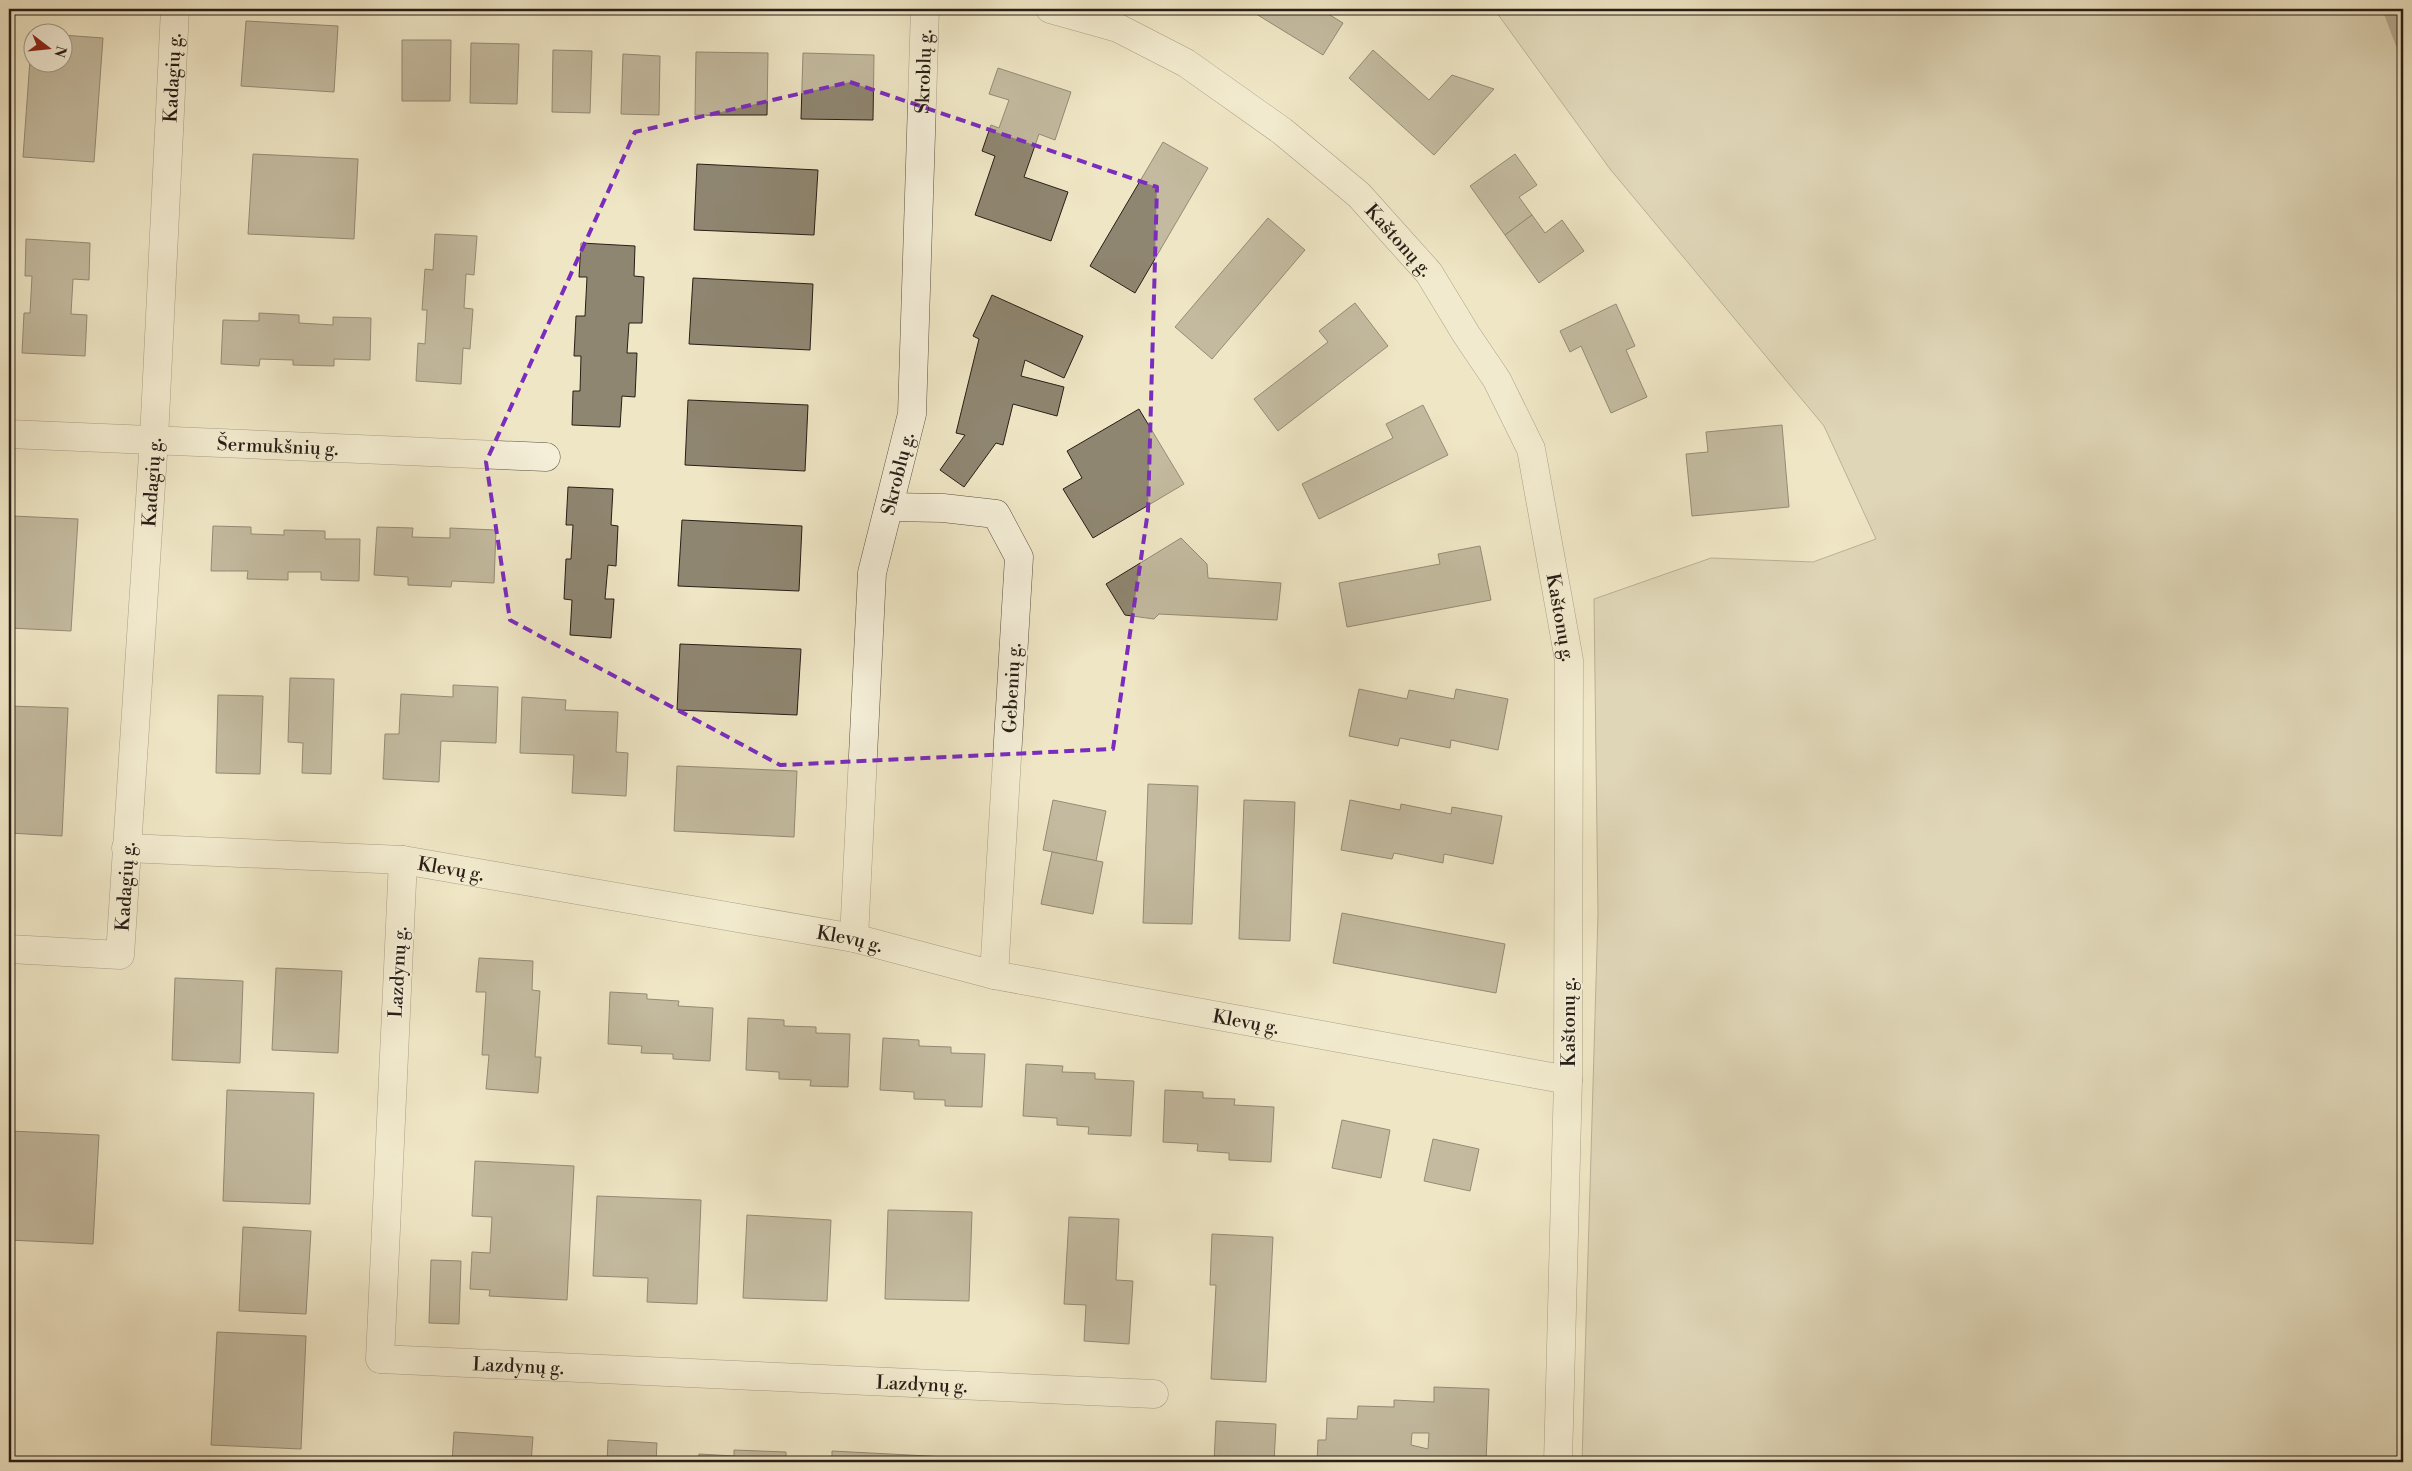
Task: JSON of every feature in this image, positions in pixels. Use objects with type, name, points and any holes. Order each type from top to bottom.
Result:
[{"type":"street","name":"Kadagių g.","points":[[9,949],[120,956],[154,439],[175,9]]},
{"type":"street","name":"Skroblų g.","points":[[854,938],[872,573],[912,414],[925,9]]},
{"type":"street","name":"Kaštonų g.","points":[[1050,9],[1118,28],[1186,63],[1282,131],[1359,195],[1429,273],[1497,380],[1531,449],[1569,660],[1568,1080],[1558,1462]]},
{"type":"street","name":"Šermukšnių g.","points":[[9,434],[546,457]]},
{"type":"street","name":"Gebenių g.","points":[[889,507],[943,508],[996,514],[1019,557],[994,975]]},
{"type":"street","name":"Klevų g.","points":[[126,848],[402,860],[854,938],[994,975],[1568,1080]]},
{"type":"street","name":"Lazdynų g.","points":[[402,860],[380,1359],[1154,1394]]},
{"type":"highlighted area","points":[[850,82],[1157,187],[1148,511],[1113,749],[780,765],[510,620],[486,462],[635,132]]},
{"type":"shaded area","points":[[1494,9],[2403,9],[2403,1462],[1582,1462],[1598,914],[1594,599],[1711,558],[1813,562],[1876,539],[1824,426],[1610,169]]},
{"type":"building","points":[[1248,9],[1320,9],[1343,23],[1323,55]]},
{"type":"building","points":[[246,21],[338,26],[334,92],[241,86]]},
{"type":"building","points":[[72,36],[103,38],[94,162],[23,157],[29,72],[72,72]]},
{"type":"building","points":[[402,40],[451,40],[450,101],[402,101]]},
{"type":"building","points":[[471,43],[519,44],[517,104],[470,103]]},
{"type":"building","points":[[553,50],[592,51],[590,113],[552,112]]},
{"type":"building","points":[[1373,50],[1429,100],[1452,75],[1494,89],[1434,155],[1349,78]]},
{"type":"building","points":[[696,52],[768,53],[767,115],[695,115]]},
{"type":"building","points":[[803,53],[874,55],[873,120],[801,119]]},
{"type":"building","points":[[623,54],[660,56],[659,115],[621,114]]},
{"type":"building","points":[[998,68],[1071,92],[1055,140],[1039,134],[1024,177],[1068,192],[1051,241],[975,215],[995,156],[982,151],[991,125],[999,128],[1009,100],[989,94]]},
{"type":"building","points":[[1163,142],[1208,168],[1135,293],[1090,266]]},
{"type":"building","points":[[253,154],[358,159],[354,239],[248,234]]},
{"type":"building","points":[[1515,154],[1537,185],[1519,197],[1532,215],[1505,235],[1470,186]]},
{"type":"building","points":[[697,164],[818,170],[814,235],[694,230]]},
{"type":"building","points":[[1532,215],[1545,233],[1562,220],[1584,251],[1539,283],[1505,235]]},
{"type":"building","points":[[1268,218],[1305,250],[1212,359],[1175,327]]},
{"type":"building","points":[[435,234],[477,236],[474,275],[466,274],[464,308],[473,309],[470,349],[463,348],[461,384],[416,381],[418,343],[425,344],[427,310],[422,310],[425,269],[433,270]]},
{"type":"building","points":[[26,239],[90,243],[89,280],[73,279],[71,314],[87,315],[85,356],[22,353],[24,313],[30,313],[32,276],[25,276]]},
{"type":"building","points":[[581,243],[635,246],[634,276],[644,277],[642,323],[629,323],[627,353],[637,353],[635,397],[622,396],[620,427],[572,425],[573,391],[580,391],[581,356],[574,356],[576,316],[585,316],[587,277],[579,277]]},
{"type":"building","points":[[693,278],[813,284],[810,350],[689,344]]},
{"type":"building","points":[[992,295],[1083,336],[1064,378],[1025,360],[1021,376],[1064,387],[1057,416],[1013,404],[1003,445],[996,443],[964,487],[940,470],[965,435],[956,433],[979,339],[973,336]]},
{"type":"building","points":[[1355,303],[1388,346],[1278,431],[1254,399],[1328,342],[1319,331]]},
{"type":"building","points":[[1616,304],[1635,346],[1626,350],[1647,397],[1611,413],[1581,346],[1570,352],[1560,331]]},
{"type":"building","points":[[259,313],[299,315],[299,323],[333,325],[333,317],[371,318],[370,360],[334,359],[334,366],[293,365],[293,360],[260,359],[259,366],[221,364],[223,320],[259,321]]},
{"type":"building","points":[[688,400],[808,405],[805,471],[685,465]]},
{"type":"building","points":[[1423,405],[1448,455],[1319,519],[1302,484],[1393,438],[1386,424]]},
{"type":"building","points":[[1139,409],[1184,484],[1093,538],[1063,489],[1082,478],[1067,451]]},
{"type":"building","points":[[1782,425],[1789,507],[1692,516],[1686,454],[1708,452],[1706,432]]},
{"type":"building","points":[[568,487],[613,489],[611,525],[618,526],[616,566],[608,565],[605,599],[614,599],[611,638],[570,635],[572,600],[564,599],[566,559],[571,559],[573,525],[566,525]]},
{"type":"building","points":[[13,516],[78,519],[71,631],[9,628]]},
{"type":"building","points":[[682,520],[802,526],[799,591],[678,586]]},
{"type":"building","points":[[213,526],[251,527],[251,534],[284,535],[284,530],[325,531],[325,539],[360,539],[359,581],[321,580],[321,572],[288,572],[288,580],[247,579],[248,571],[211,571]]},
{"type":"building","points":[[377,527],[413,528],[412,537],[450,538],[450,528],[496,530],[494,583],[452,581],[451,587],[408,585],[408,577],[374,575]]},
{"type":"building","points":[[1181,538],[1207,564],[1208,578],[1281,583],[1277,620],[1159,614],[1154,619],[1125,615],[1106,584]]},
{"type":"building","points":[[1480,546],[1491,600],[1347,627],[1339,583],[1440,564],[1438,554]]},
{"type":"building","points":[[680,644],[801,649],[797,715],[677,710]]},
{"type":"building","points":[[290,678],[334,679],[331,774],[302,773],[303,743],[288,742]]},
{"type":"building","points":[[453,685],[498,687],[496,743],[441,741],[439,782],[383,779],[385,734],[399,734],[401,694],[453,697]]},
{"type":"building","points":[[1359,689],[1407,699],[1409,690],[1454,699],[1456,689],[1508,699],[1498,750],[1451,740],[1450,748],[1400,738],[1398,746],[1349,736]]},
{"type":"building","points":[[218,695],[263,696],[260,774],[216,773]]},
{"type":"building","points":[[522,697],[566,700],[565,710],[618,712],[616,752],[628,753],[626,796],[572,793],[574,755],[520,753]]},
{"type":"building","points":[[9,706],[68,708],[62,836],[9,833]]},
{"type":"building","points":[[677,766],[797,771],[794,837],[674,831]]},
{"type":"building","points":[[1148,784],[1198,786],[1192,924],[1143,923]]},
{"type":"building","points":[[1053,800],[1106,811],[1096,861],[1043,850]]},
{"type":"building","points":[[1244,800],[1295,802],[1290,941],[1239,939]]},
{"type":"building","points":[[1350,800],[1400,810],[1401,804],[1451,814],[1452,807],[1502,816],[1493,864],[1444,854],[1443,863],[1394,853],[1392,859],[1341,850]]},
{"type":"building","points":[[1052,852],[1103,862],[1093,914],[1041,904]]},
{"type":"building","points":[[1342,913],[1505,944],[1496,993],[1333,963]]},
{"type":"building","points":[[479,958],[533,961],[532,990],[540,991],[535,1057],[541,1057],[538,1093],[486,1089],[489,1055],[482,1055],[486,992],[476,992]]},
{"type":"building","points":[[276,968],[342,971],[338,1053],[272,1050]]},
{"type":"building","points":[[175,978],[243,981],[240,1063],[172,1060]]},
{"type":"building","points":[[610,992],[647,994],[647,999],[679,1001],[678,1006],[713,1008],[710,1061],[673,1059],[673,1054],[641,1053],[642,1046],[608,1044]]},
{"type":"building","points":[[748,1018],[784,1020],[784,1026],[816,1027],[816,1033],[850,1034],[848,1087],[810,1086],[811,1080],[779,1079],[779,1072],[746,1070]]},
{"type":"building","points":[[883,1038],[919,1040],[919,1046],[951,1047],[951,1053],[985,1054],[982,1107],[945,1106],[945,1100],[914,1099],[914,1092],[880,1090]]},
{"type":"building","points":[[1026,1064],[1063,1066],[1062,1072],[1095,1073],[1095,1079],[1134,1081],[1131,1136],[1088,1134],[1089,1127],[1057,1125],[1057,1118],[1023,1116]]},
{"type":"building","points":[[227,1090],[314,1093],[310,1204],[223,1201]]},
{"type":"building","points":[[1165,1090],[1203,1092],[1203,1098],[1235,1099],[1234,1105],[1274,1107],[1271,1162],[1229,1160],[1229,1153],[1197,1151],[1198,1144],[1163,1142]]},
{"type":"building","points":[[1342,1120],[1390,1130],[1381,1178],[1332,1168]]},
{"type":"building","points":[[9,1131],[99,1135],[93,1244],[9,1240]]},
{"type":"building","points":[[1433,1139],[1479,1149],[1470,1191],[1424,1181]]},
{"type":"building","points":[[475,1161],[574,1166],[567,1300],[489,1296],[490,1290],[470,1289],[472,1252],[490,1253],[492,1217],[472,1216]]},
{"type":"building","points":[[597,1196],[701,1200],[697,1304],[647,1302],[648,1278],[593,1276]]},
{"type":"building","points":[[888,1210],[972,1212],[969,1301],[885,1299]]},
{"type":"building","points":[[747,1215],[831,1220],[827,1301],[743,1298]]},
{"type":"building","points":[[1069,1217],[1119,1219],[1116,1280],[1133,1281],[1129,1344],[1084,1341],[1086,1305],[1064,1304]]},
{"type":"building","points":[[243,1227],[311,1231],[306,1314],[239,1311]]},
{"type":"building","points":[[1212,1234],[1273,1237],[1266,1382],[1211,1379],[1216,1285],[1210,1285]]},
{"type":"building","points":[[431,1260],[461,1261],[459,1324],[429,1323]]},
{"type":"building","points":[[217,1332],[306,1336],[301,1449],[211,1445]]},
{"type":"building","points":[[1434,1387],[1489,1389],[1486,1462],[1317,1462],[1318,1440],[1326,1440],[1327,1418],[1357,1419],[1358,1406],[1394,1407],[1394,1400],[1434,1402]],"holes":[[[1412,1433],[1429,1433],[1428,1449],[1411,1445]]]},
{"type":"building","points":[[1216,1421],[1276,1424],[1274,1462],[1214,1462]]},
{"type":"building","points":[[454,1432],[533,1437],[531,1462],[452,1462]]},
{"type":"building","points":[[608,1440],[657,1443],[656,1462],[607,1462]]},
{"type":"building","points":[[734,1450],[786,1452],[786,1462],[698,1462],[699,1454],[734,1456]]},
{"type":"building","points":[[832,1451],[947,1457],[947,1462],[832,1462]]},
{"type":"waterway","points":[[2388,9],[2403,49]]}]
